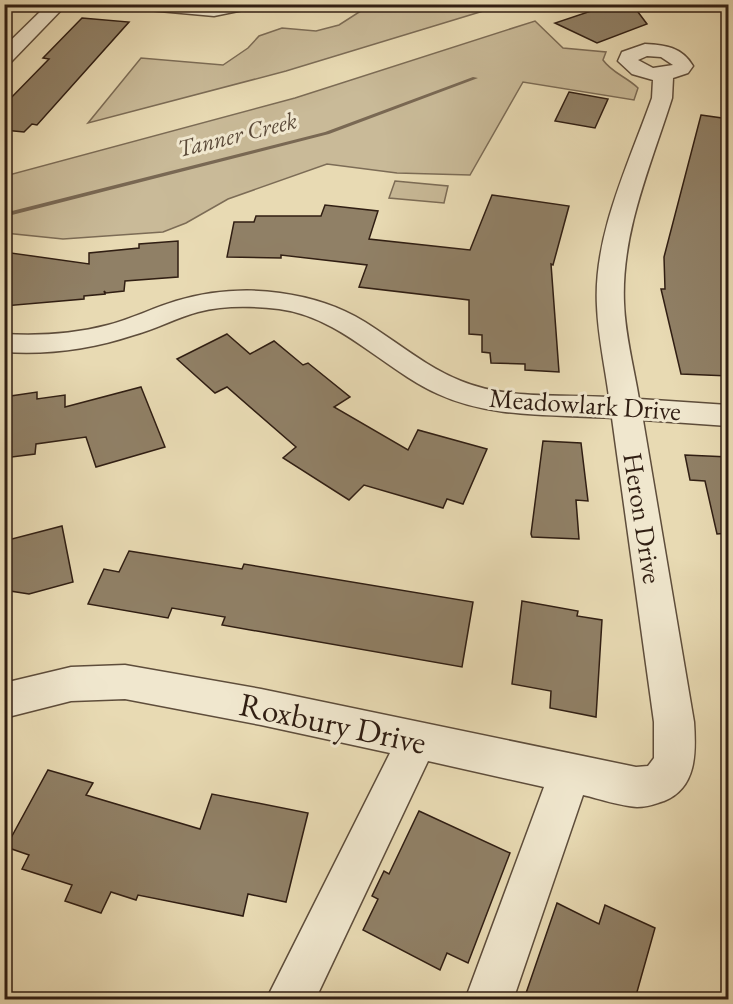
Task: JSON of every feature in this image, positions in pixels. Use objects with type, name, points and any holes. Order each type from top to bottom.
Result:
[{"type":"street","points":[[4,58],[59,4]]},
{"type":"street","points":[[137,4],[214,10],[247,4]]},
{"type":"street","name":"Heron Drive","points":[[660,784],[670,775],[675,747],[674,722],[610,305],[612,258],[617,231],[662,98],[663,75]]},
{"type":"street","name":"Meadowlark Drive","points":[[4,343],[51,344],[90,338],[210,302],[246,299],[287,302],[330,313],[353,325],[409,366],[457,390],[497,401],[729,415]]},
{"type":"street","name":"Roxbury Drive","points":[[4,701],[71,684],[125,682],[239,702],[636,787],[650,788],[660,784]]},
{"type":"street","points":[[290,999],[417,741]]},
{"type":"street","points":[[489,999],[570,773]]},
{"type":"shaded area","points":[[370,5],[503,5],[286,71],[88,123],[141,58],[223,65],[248,48],[259,36],[282,28],[316,31],[339,25]]},
{"type":"shaded area","points":[[535,21],[563,48],[606,52],[603,60],[615,72],[638,88],[634,100],[523,82],[470,175],[397,173],[327,164],[228,199],[186,223],[163,232],[63,239],[5,233],[5,176],[295,98]]},
{"type":"shaded area","points":[[395,181],[448,186],[444,203],[389,198]]},
{"type":"building","points":[[632,4],[647,24],[597,43],[555,23],[606,6]]},
{"type":"building","points":[[82,18],[129,22],[37,125],[32,124],[24,132],[4,130],[4,105],[49,59],[43,58]]},
{"type":"building","points":[[569,92],[608,99],[595,128],[555,121]]},
{"type":"building","points":[[701,115],[729,119],[729,376],[681,374],[661,289],[665,289],[664,257]]},
{"type":"building","points":[[492,195],[569,206],[553,265],[551,264],[559,372],[525,370],[525,364],[491,363],[490,353],[482,352],[482,335],[469,334],[469,300],[359,287],[367,265],[281,255],[281,258],[227,257],[234,222],[254,222],[256,216],[321,216],[325,205],[378,211],[369,239],[470,250]]},
{"type":"building","points":[[178,241],[178,277],[125,281],[124,291],[106,293],[104,291],[105,294],[84,296],[84,299],[4,306],[4,252],[89,264],[89,253],[139,248],[139,244]]},
{"type":"building","points":[[227,334],[250,354],[274,341],[303,365],[308,363],[350,397],[334,407],[408,450],[418,430],[487,449],[463,504],[447,499],[443,508],[364,485],[349,500],[283,458],[296,447],[227,387],[215,393],[177,359]]},
{"type":"building","points":[[141,387],[165,447],[96,467],[86,437],[36,444],[35,454],[4,458],[4,397],[37,392],[37,399],[65,395],[65,407]]},
{"type":"building","points":[[543,441],[581,443],[588,501],[576,500],[579,539],[532,537]]},
{"type":"building","points":[[685,455],[729,457],[729,533],[717,534],[705,481],[690,480]]},
{"type":"building","points":[[62,526],[73,582],[29,594],[4,590],[4,541]]},
{"type":"building","points":[[129,551],[242,569],[244,564],[473,602],[462,667],[222,625],[225,617],[172,608],[168,618],[88,604],[104,569],[119,572]]},
{"type":"building","points":[[522,601],[578,611],[577,616],[602,620],[596,717],[550,708],[551,691],[512,684]]},
{"type":"building","points":[[48,770],[93,783],[86,795],[200,829],[212,794],[308,813],[286,902],[248,894],[243,916],[138,895],[136,900],[111,892],[101,913],[65,901],[72,885],[22,869],[29,855],[6,847]]},
{"type":"building","points":[[419,811],[510,853],[468,963],[447,953],[440,970],[363,930],[378,899],[372,896],[384,871],[389,874]]},
{"type":"building","points":[[557,903],[599,924],[605,905],[655,928],[635,999],[524,999]]},
{"type":"waterway","name":"Tanner Creek","points":[[4,215],[327,133],[475,78]]}]
